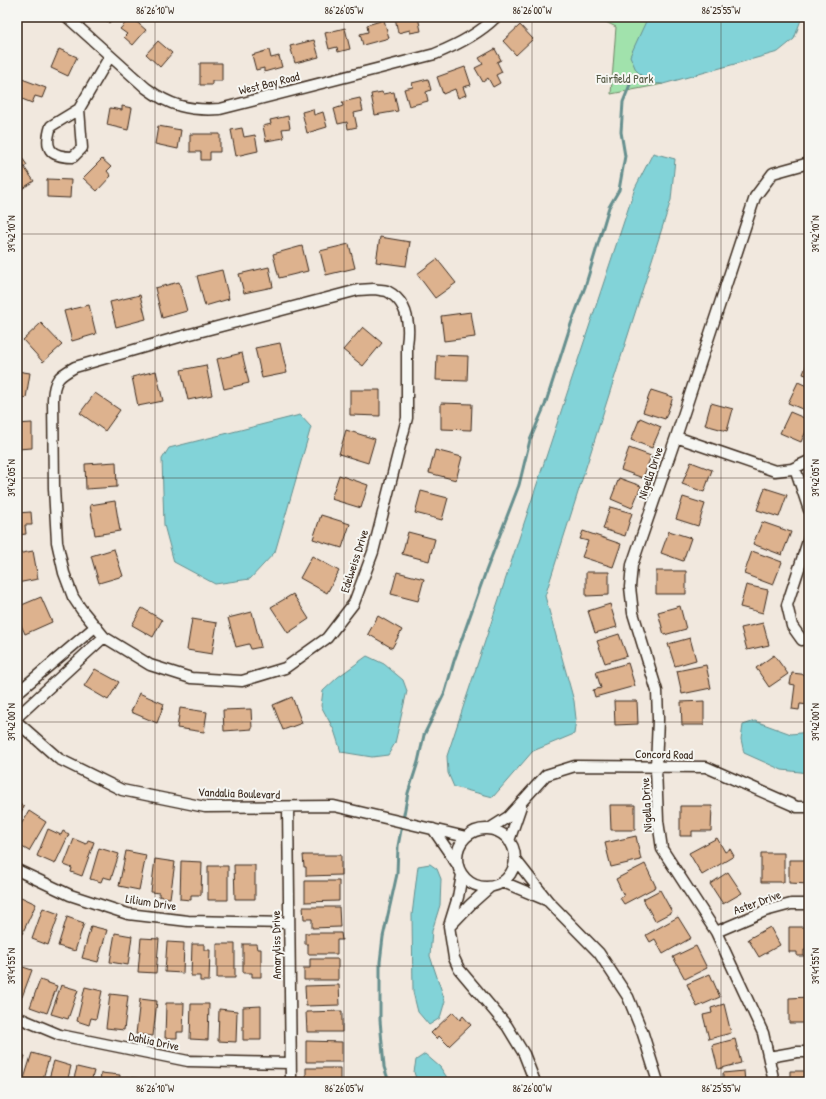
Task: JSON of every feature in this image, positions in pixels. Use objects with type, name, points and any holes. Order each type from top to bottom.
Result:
[{"type":"street","name":"West Bay Road","points":[[67,17],[146,88],[166,101],[188,109],[204,110],[220,109],[435,54],[472,36],[496,17]]},
{"type":"street","points":[[79,109],[82,148],[73,157],[55,155],[49,147],[47,138],[51,126],[79,109],[110,56]]},
{"type":"street","name":"Nigella Drive","points":[[774,1082],[763,1033],[716,932],[662,850],[658,821],[656,767],[658,719],[657,691],[633,614],[630,588],[632,565],[676,438],[755,197],[773,173],[809,163]]},
{"type":"street","name":"Edelweiss Drive","points":[[374,289],[387,291],[400,302],[407,314],[408,326],[407,418],[373,552],[354,603],[327,638],[285,668],[242,681],[191,678],[150,665],[104,637],[96,626],[73,597],[64,573],[57,542],[54,488],[53,398],[53,387],[56,380],[62,374],[75,367],[165,341],[358,290],[374,289]]},
{"type":"street","points":[[676,438],[775,471],[792,470],[809,461]]},
{"type":"street","points":[[795,468],[809,510]]},
{"type":"street","points":[[802,640],[792,626],[787,605],[809,538]]},
{"type":"street","points":[[17,693],[96,626]]},
{"type":"street","points":[[17,717],[104,637]]},
{"type":"street","name":"Vandalia Boulevard","points":[[17,722],[59,759],[122,790],[205,807],[334,806],[466,837]]},
{"type":"street","name":"Concord Road","points":[[489,829],[508,817],[546,775],[576,766],[706,768],[797,807],[809,807]]},
{"type":"street","name":"Concord Road","points":[[509,841],[522,801]]},
{"type":"street","name":"Amaryliss Drive","points":[[288,807],[291,1082]]},
{"type":"street","points":[[433,829],[467,881],[474,885],[490,887]]},
{"type":"street","points":[[449,926],[490,887],[503,882],[512,872],[515,859],[514,850],[509,841],[500,833],[489,829],[480,830],[473,832],[466,837],[460,845],[457,854],[457,864]]},
{"type":"street","points":[[515,859],[548,901],[599,953],[628,997],[643,1034],[658,1082]]},
{"type":"street","name":"Lilium Drive","points":[[17,870],[70,895],[128,914],[188,921],[289,923]]},
{"type":"street","points":[[462,875],[458,896],[449,926],[454,958],[459,968],[507,1026],[524,1054],[535,1082]]},
{"type":"street","points":[[503,882],[548,901]]},
{"type":"street","name":"Aster Drive","points":[[716,932],[765,911],[791,904],[809,904]]},
{"type":"street","name":"Dahlia Drive","points":[[17,1017],[60,1035],[188,1061],[290,1063]]},
{"type":"street","points":[[768,1057],[797,1052],[809,1052]]},
{"type":"green space","name":"Fairfield Park","points":[[596,17],[648,17],[649,83],[663,84],[611,94],[616,27]]},
{"type":"water","points":[[648,17],[802,17],[794,39],[778,52],[663,84],[649,83],[636,70],[630,56]]},
{"type":"water","points":[[653,153],[675,159],[671,200],[545,596],[574,701],[576,719],[574,734],[533,751],[493,797],[454,787],[448,773],[447,756],[635,188]]},
{"type":"water","points":[[300,415],[311,427],[275,552],[250,579],[215,584],[174,562],[164,525],[162,459],[169,448]]},
{"type":"water","points":[[367,656],[384,664],[403,680],[407,691],[395,743],[388,755],[372,757],[341,752],[334,730],[321,706],[323,691],[338,677]]},
{"type":"water","points":[[755,721],[791,734],[809,732],[809,773],[782,770],[744,753],[741,739],[743,725]]},
{"type":"water","points":[[430,864],[437,869],[441,879],[440,905],[432,931],[430,956],[445,1001],[440,1018],[429,1025],[418,1012],[413,992],[412,915],[418,866]]},
{"type":"water","points":[[425,1054],[440,1067],[450,1082],[417,1082],[414,1072],[416,1060]]},
{"type":"building","points":[[103,17],[115,17],[109,23]]},
{"type":"building","points":[[131,17],[146,30],[133,45],[124,37],[127,34],[120,29]]},
{"type":"building","points":[[395,17],[418,17],[421,31],[410,33],[410,30],[398,33]]},
{"type":"building","points":[[440,17],[450,17],[442,21]]},
{"type":"building","points":[[531,17],[552,17],[548,22],[540,18],[538,21]]},
{"type":"building","points":[[384,20],[389,38],[363,45],[360,34],[368,32],[367,25]]},
{"type":"building","points":[[520,25],[533,39],[516,55],[503,41]]},
{"type":"building","points":[[345,28],[350,49],[338,52],[337,47],[329,49],[325,33]]},
{"type":"building","points":[[314,40],[319,57],[295,63],[290,46]]},
{"type":"building","points":[[158,41],[172,53],[160,67],[146,54]]},
{"type":"building","points":[[59,49],[77,57],[68,76],[51,68]]},
{"type":"building","points":[[495,49],[501,60],[497,62],[502,72],[496,75],[500,83],[493,87],[488,78],[483,82],[475,68],[483,64],[479,58]]},
{"type":"building","points":[[269,50],[271,58],[279,56],[282,67],[264,72],[264,68],[256,70],[252,55]]},
{"type":"building","points":[[200,63],[222,63],[222,81],[212,81],[212,85],[200,85]]},
{"type":"building","points":[[465,67],[471,85],[463,87],[466,95],[458,98],[455,89],[443,94],[437,77]]},
{"type":"building","points":[[22,79],[46,88],[42,98],[35,96],[32,103],[17,97]]},
{"type":"building","points":[[428,79],[431,90],[426,92],[428,101],[409,106],[404,89],[413,87],[412,83]]},
{"type":"building","points":[[382,92],[383,94],[394,92],[398,111],[375,115],[371,94]]},
{"type":"building","points":[[360,98],[363,111],[354,113],[357,127],[348,129],[347,122],[338,124],[334,109],[343,106],[342,102]]},
{"type":"building","points":[[122,106],[132,108],[128,130],[107,125],[110,108],[122,110]]},
{"type":"building","points":[[313,109],[314,115],[323,112],[327,127],[307,133],[302,112]]},
{"type":"building","points":[[288,116],[290,128],[282,129],[284,138],[266,141],[263,126],[271,124],[270,120]]},
{"type":"building","points":[[17,126],[21,127],[17,143]]},
{"type":"building","points":[[158,126],[181,130],[178,149],[155,144]]},
{"type":"building","points":[[242,128],[244,137],[255,135],[258,151],[236,156],[231,130]]},
{"type":"building","points":[[190,134],[220,134],[220,152],[210,152],[210,160],[201,160],[201,152],[190,152]]},
{"type":"building","points":[[17,151],[27,165],[24,167],[34,181],[17,192]]},
{"type":"building","points":[[102,159],[111,167],[107,171],[111,176],[97,191],[83,178]]},
{"type":"building","points":[[47,179],[71,180],[70,198],[47,197]]},
{"type":"building","points":[[380,237],[410,242],[406,266],[376,262]]},
{"type":"building","points":[[349,244],[355,268],[326,275],[320,251]]},
{"type":"building","points":[[302,246],[308,271],[279,278],[273,254]]},
{"type":"building","points":[[437,259],[456,283],[435,298],[417,274]]},
{"type":"building","points":[[269,267],[273,287],[244,293],[239,274]]},
{"type":"building","points":[[222,270],[229,299],[205,306],[197,276]]},
{"type":"building","points":[[179,282],[187,311],[162,318],[155,288]]},
{"type":"building","points":[[140,295],[146,319],[116,327],[110,302]]},
{"type":"building","points":[[89,305],[96,334],[72,341],[64,311]]},
{"type":"building","points":[[471,312],[475,337],[444,341],[441,316]]},
{"type":"building","points":[[41,323],[62,345],[43,362],[23,340]]},
{"type":"building","points":[[363,327],[382,343],[363,366],[343,350]]},
{"type":"building","points":[[280,343],[287,373],[262,378],[255,348]]},
{"type":"building","points":[[242,353],[249,383],[224,389],[217,359]]},
{"type":"building","points":[[437,355],[468,356],[467,381],[436,380]]},
{"type":"building","points":[[809,358],[809,376],[803,374]]},
{"type":"building","points":[[206,365],[212,395],[188,400],[181,370]]},
{"type":"building","points":[[17,371],[30,373],[26,398],[17,396]]},
{"type":"building","points":[[156,371],[163,401],[138,406],[132,377]]},
{"type":"building","points":[[798,382],[809,387],[809,412],[788,403]]},
{"type":"building","points":[[350,390],[380,390],[380,416],[350,415]]},
{"type":"building","points":[[651,390],[673,397],[665,419],[643,412]]},
{"type":"building","points":[[95,393],[120,410],[105,431],[80,413]]},
{"type":"building","points":[[441,403],[472,404],[471,430],[441,429]]},
{"type":"building","points":[[711,403],[733,409],[727,431],[705,425]]},
{"type":"building","points":[[790,412],[809,420],[809,425],[801,442],[780,433]]},
{"type":"building","points":[[640,418],[661,427],[652,448],[631,440]]},
{"type":"building","points":[[32,423],[32,448],[17,449],[17,424]]},
{"type":"building","points":[[346,430],[375,439],[368,463],[339,454]]},
{"type":"building","points":[[629,448],[651,456],[643,478],[621,470]]},
{"type":"building","points":[[435,450],[462,457],[456,480],[429,473]]},
{"type":"building","points":[[116,462],[117,487],[86,489],[85,464]]},
{"type":"building","points":[[691,462],[712,470],[704,492],[682,484]]},
{"type":"building","points":[[339,475],[368,485],[361,508],[331,499]]},
{"type":"building","points":[[619,478],[641,486],[632,508],[611,499]]},
{"type":"building","points":[[765,488],[787,495],[779,517],[757,510]]},
{"type":"building","points":[[421,491],[448,498],[442,520],[415,513]]},
{"type":"building","points":[[683,497],[705,504],[698,526],[676,519]]},
{"type":"building","points":[[115,501],[120,531],[95,535],[90,505]]},
{"type":"building","points":[[610,507],[632,513],[625,536],[603,529]]},
{"type":"building","points":[[31,512],[32,525],[25,525],[26,534],[17,535],[17,513]]},
{"type":"building","points":[[321,515],[350,524],[342,548],[313,539]]},
{"type":"building","points":[[762,522],[791,532],[782,555],[753,544]]},
{"type":"building","points":[[583,531],[621,544],[613,567],[582,557],[588,541],[580,539]]},
{"type":"building","points":[[669,531],[691,538],[683,561],[661,553]]},
{"type":"building","points":[[408,532],[435,539],[429,561],[402,554]]},
{"type":"building","points":[[114,549],[123,576],[99,583],[91,556]]},
{"type":"building","points":[[33,551],[38,579],[17,583],[17,554]]},
{"type":"building","points":[[752,551],[782,562],[773,585],[744,574]]},
{"type":"building","points":[[312,556],[339,571],[327,593],[300,578]]},
{"type":"building","points":[[656,571],[686,571],[686,594],[656,594]]},
{"type":"building","points":[[397,572],[424,579],[418,601],[391,594]]},
{"type":"building","points":[[586,572],[609,572],[609,595],[586,596]]},
{"type":"building","points":[[746,585],[768,590],[763,613],[740,607]]},
{"type":"building","points":[[293,594],[309,619],[288,633],[271,607]]},
{"type":"building","points":[[41,597],[52,622],[25,634],[17,616],[17,607]]},
{"type":"building","points":[[610,604],[617,627],[595,633],[588,611]]},
{"type":"building","points":[[680,606],[686,629],[664,635],[658,612]]},
{"type":"building","points":[[142,608],[162,620],[153,637],[132,625]]},
{"type":"building","points":[[252,612],[261,647],[251,649],[249,644],[236,647],[228,618]]},
{"type":"building","points":[[378,616],[402,630],[392,648],[368,634]]},
{"type":"building","points":[[192,619],[217,623],[212,654],[187,650]]},
{"type":"building","points":[[763,623],[769,645],[747,650],[741,628]]},
{"type":"building","points":[[619,634],[627,656],[605,663],[597,641]]},
{"type":"building","points":[[690,638],[696,660],[675,666],[668,644]]},
{"type":"building","points":[[774,655],[788,674],[769,687],[756,668]]},
{"type":"building","points":[[628,663],[635,686],[595,697],[593,690],[601,688],[596,672]]},
{"type":"building","points":[[706,665],[711,688],[682,694],[677,671]]},
{"type":"building","points":[[95,669],[119,682],[108,700],[84,686]]},
{"type":"building","points":[[792,673],[809,675],[809,705],[800,704],[799,710],[792,709],[795,685],[790,684]]},
{"type":"building","points":[[139,693],[164,704],[157,723],[131,712]]},
{"type":"building","points":[[292,697],[302,723],[283,730],[273,705]]},
{"type":"building","points":[[614,701],[637,701],[638,724],[615,725]]},
{"type":"building","points":[[704,701],[704,725],[682,725],[681,702]]},
{"type":"building","points":[[180,708],[207,712],[204,732],[177,728]]},
{"type":"building","points":[[251,709],[252,729],[224,731],[223,710]]},
{"type":"building","points":[[18,803],[24,807],[17,818],[17,805]]},
{"type":"building","points":[[610,805],[635,805],[635,830],[611,830]]},
{"type":"building","points":[[680,806],[712,806],[711,831],[692,831],[692,836],[680,836]]},
{"type":"building","points":[[29,811],[46,822],[29,851],[17,844],[17,831]]},
{"type":"building","points":[[48,829],[61,835],[63,831],[69,834],[55,864],[37,856]]},
{"type":"building","points":[[636,836],[641,860],[611,867],[605,843]]},
{"type":"building","points":[[717,838],[725,852],[730,849],[734,856],[702,875],[689,853]]},
{"type":"building","points":[[74,839],[86,844],[88,840],[94,842],[82,876],[71,872],[72,868],[64,865]]},
{"type":"building","points":[[99,848],[119,854],[111,879],[103,877],[101,882],[90,879]]},
{"type":"building","points":[[126,851],[146,855],[139,890],[119,886]]},
{"type":"building","points":[[761,853],[784,853],[784,882],[761,882]]},
{"type":"building","points":[[303,855],[341,855],[341,875],[306,876],[306,867],[304,867]]},
{"type":"building","points":[[155,859],[175,862],[170,898],[159,896],[159,893],[151,892]]},
{"type":"building","points":[[789,860],[809,860],[809,884],[789,883]]},
{"type":"building","points":[[181,861],[202,862],[201,895],[191,895],[191,900],[180,899]]},
{"type":"building","points":[[645,864],[656,887],[624,904],[620,898],[624,896],[616,879]]},
{"type":"building","points":[[234,865],[255,865],[255,899],[235,899]]},
{"type":"building","points":[[208,866],[228,866],[228,900],[208,900]]},
{"type":"building","points":[[728,872],[742,893],[723,904],[710,884]]},
{"type":"building","points":[[305,881],[339,881],[339,901],[305,902]]},
{"type":"building","points":[[660,890],[672,912],[655,921],[643,899]]},
{"type":"building","points":[[21,897],[36,904],[22,934],[17,932],[17,905]]},
{"type":"building","points":[[303,907],[339,907],[340,927],[312,928],[312,919],[304,919]]},
{"type":"building","points":[[43,908],[59,914],[48,945],[32,939]]},
{"type":"building","points":[[67,917],[84,923],[75,951],[58,946]]},
{"type":"building","points":[[678,917],[691,938],[663,954],[655,939],[650,942],[646,935]]},
{"type":"building","points":[[91,926],[107,930],[98,962],[82,958]]},
{"type":"building","points":[[770,927],[780,945],[759,957],[748,939]]},
{"type":"building","points":[[789,927],[809,927],[809,950],[804,950],[804,956],[797,956],[797,952],[789,952]]},
{"type":"building","points":[[115,933],[132,936],[128,965],[110,962]]},
{"type":"building","points":[[305,933],[341,933],[342,940],[337,940],[337,954],[308,954],[308,944],[305,944]]},
{"type":"building","points":[[141,938],[159,939],[156,973],[138,972]]},
{"type":"building","points":[[167,942],[184,943],[183,973],[165,972]]},
{"type":"building","points":[[192,944],[204,944],[204,950],[210,950],[209,981],[200,981],[200,976],[191,976]]},
{"type":"building","points":[[217,944],[235,944],[235,978],[217,978]]},
{"type":"building","points":[[243,944],[256,944],[257,949],[261,949],[261,977],[252,977],[252,973],[243,973]]},
{"type":"building","points":[[696,946],[707,968],[685,979],[673,957]]},
{"type":"building","points":[[310,959],[338,959],[338,980],[304,980],[304,968],[310,968]]},
{"type":"building","points":[[17,965],[32,970],[22,997],[17,996]]},
{"type":"building","points":[[710,974],[720,997],[697,1007],[687,984]]},
{"type":"building","points":[[40,980],[57,986],[47,1013],[30,1007]]},
{"type":"building","points":[[61,985],[78,990],[68,1019],[51,1014]]},
{"type":"building","points":[[339,985],[340,1005],[306,1006],[305,986]]},
{"type":"building","points":[[85,987],[102,991],[96,1019],[91,1018],[89,1025],[77,1021]]},
{"type":"building","points":[[110,994],[128,996],[124,1030],[106,1028]]},
{"type":"building","points":[[809,997],[809,1023],[789,1023],[789,998]]},
{"type":"building","points":[[140,999],[157,1001],[153,1036],[136,1034]]},
{"type":"building","points":[[166,1003],[184,1003],[183,1032],[177,1032],[177,1038],[165,1038]]},
{"type":"building","points":[[191,1004],[209,1004],[208,1040],[190,1039]]},
{"type":"building","points":[[724,1004],[731,1033],[709,1039],[703,1015],[712,1013],[711,1008]]},
{"type":"building","points":[[261,1006],[261,1040],[243,1040],[243,1007]]},
{"type":"building","points":[[219,1009],[237,1011],[236,1042],[218,1041]]},
{"type":"building","points":[[342,1011],[342,1032],[307,1032],[306,1012]]},
{"type":"building","points":[[453,1012],[460,1020],[463,1016],[471,1025],[449,1046],[439,1036],[437,1039],[431,1033]]},
{"type":"building","points":[[735,1039],[741,1063],[718,1069],[712,1045]]},
{"type":"building","points":[[306,1041],[342,1042],[342,1062],[306,1062]]},
{"type":"building","points":[[17,1048],[23,1050],[21,1055],[25,1056],[17,1080]]},
{"type":"building","points":[[32,1053],[49,1058],[42,1082],[23,1082]]},
{"type":"building","points":[[54,1061],[71,1066],[67,1082],[48,1082]]},
{"type":"building","points":[[77,1067],[94,1071],[91,1082],[73,1082]]},
{"type":"building","points":[[306,1068],[340,1068],[340,1082],[306,1082]]},
{"type":"building","points":[[744,1071],[745,1082],[723,1082],[723,1073]]},
{"type":"building","points":[[790,1071],[809,1071],[809,1082],[790,1082]]},
{"type":"building","points":[[101,1073],[120,1075],[119,1082],[100,1082]]},
{"type":"building","points":[[126,1077],[144,1079],[143,1082],[126,1082]]},
{"type":"waterway","points":[[389,1082],[384,1067],[380,1020],[380,962],[383,937],[397,874],[398,846],[408,793],[418,762],[424,735],[445,692],[454,661],[486,571],[519,485],[530,440],[545,405],[571,324],[585,287],[609,207],[619,190],[625,156],[621,132],[623,102],[631,82]]}]
